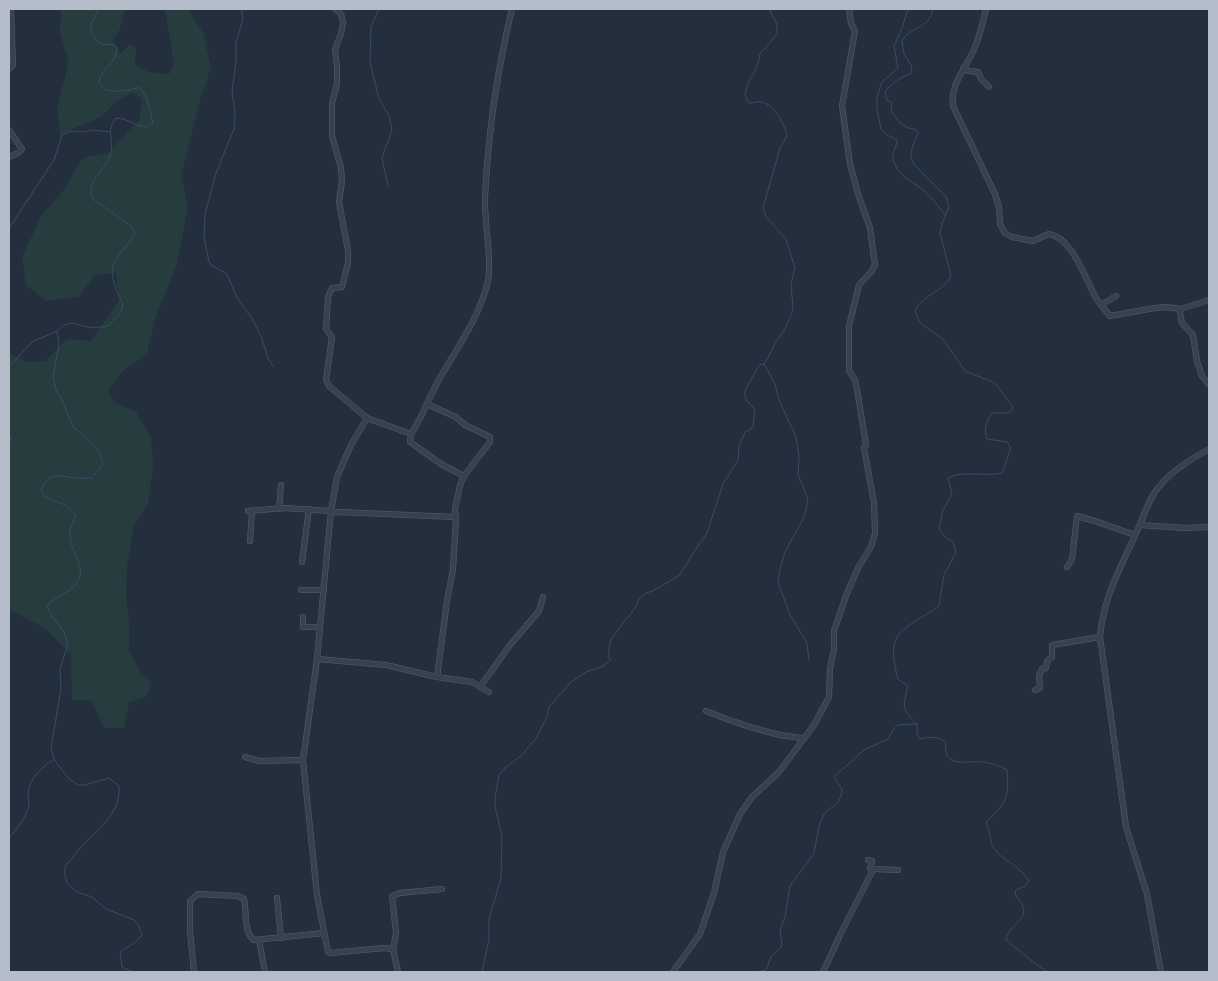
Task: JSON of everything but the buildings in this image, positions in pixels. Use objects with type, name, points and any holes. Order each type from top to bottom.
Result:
[{"type":"street","points":[[9,69],[13,65],[11,9]]},
{"type":"street","points":[[335,9],[341,14],[343,22],[335,51],[338,67],[337,84],[332,103],[332,136],[342,181],[339,202],[348,259],[342,288],[332,288],[328,297],[326,329],[332,337],[326,380],[329,386],[366,418],[411,434]]},
{"type":"street","points":[[464,476],[441,464],[410,442],[411,434],[471,323],[488,284],[489,264],[485,208],[487,159],[499,61],[512,9]]},
{"type":"street","points":[[673,972],[700,934],[714,893],[723,852],[740,814],[752,797],[779,772],[817,719],[830,697],[830,669],[834,649],[834,631],[847,593],[859,566],[871,547],[875,525],[874,503],[864,448],[866,445],[862,414],[855,380],[849,371],[849,326],[850,316],[860,285],[875,265],[870,228],[850,164],[843,114],[842,99],[856,31],[851,22],[849,9]]},
{"type":"street","points":[[986,9],[975,48],[954,88],[953,106],[994,194],[999,207],[1002,229],[1012,237],[1030,241],[1049,234],[1062,239],[1072,253],[1087,283],[1110,316],[1114,317],[1155,308],[1181,309],[1209,300]]},
{"type":"street","points":[[963,68],[978,72],[989,88]]},
{"type":"street","points":[[9,130],[22,149],[9,157]]},
{"type":"street","points":[[1101,305],[1116,296]]},
{"type":"street","points":[[1181,309],[1182,323],[1193,335],[1197,361],[1202,376],[1209,385]]},
{"type":"street","points":[[427,404],[456,417],[465,425],[490,437],[490,442],[464,476],[456,504],[453,569],[446,600],[437,676]]},
{"type":"street","points":[[366,418],[336,477],[303,760],[317,895],[327,950],[330,953],[384,948],[394,950]]},
{"type":"street","points":[[1161,972],[1148,894],[1126,827],[1100,637],[1102,620],[1114,580],[1157,488],[1189,460],[1209,449]]},
{"type":"street","points":[[279,509],[281,486]]},
{"type":"street","points":[[250,541],[250,511],[309,509],[331,512],[455,517]]},
{"type":"street","points":[[302,562],[309,509]]},
{"type":"street","points":[[1067,567],[1072,559],[1077,516],[1095,520],[1135,536]]},
{"type":"street","points":[[1140,525],[1185,528],[1209,526]]},
{"type":"street","points":[[301,590],[324,590]]},
{"type":"street","points":[[480,687],[510,645],[539,611],[543,597]]},
{"type":"street","points":[[303,617],[303,627],[319,627]]},
{"type":"street","points":[[1035,690],[1040,688],[1039,676],[1042,669],[1046,668],[1047,661],[1052,657],[1052,645],[1100,637]]},
{"type":"street","points":[[316,658],[386,665],[472,682],[489,692]]},
{"type":"street","points":[[706,712],[741,725],[781,736],[796,736],[803,739]]},
{"type":"street","points":[[245,757],[259,761],[303,760]]},
{"type":"street","points":[[868,860],[872,861],[870,868],[898,870]]},
{"type":"street","points":[[823,972],[874,869]]},
{"type":"street","points":[[398,972],[394,950],[396,933],[392,896],[442,889]]},
{"type":"street","points":[[194,972],[190,931],[190,901],[198,894],[238,896],[243,898],[245,900],[247,927],[250,938],[254,940],[324,933]]},
{"type":"street","points":[[276,898],[281,938]]},
{"type":"street","points":[[259,940],[265,972]]},
{"type":"green space","points":[[61,9],[125,9],[120,29],[113,39],[120,54],[130,44],[136,49],[135,65],[149,72],[169,74],[174,64],[165,9],[188,9],[203,33],[211,67],[198,107],[181,176],[188,207],[177,264],[156,315],[147,353],[122,372],[108,390],[115,403],[136,412],[151,437],[153,467],[148,504],[134,525],[127,566],[126,594],[129,651],[140,672],[151,682],[146,697],[129,702],[124,728],[104,728],[92,700],[72,700],[71,655],[46,629],[9,610],[9,353],[25,362],[46,361],[67,339],[91,341],[119,301],[116,273],[95,275],[78,297],[46,301],[26,285],[22,257],[42,215],[63,191],[83,158],[108,153],[139,121],[142,99],[133,92],[117,101],[101,117],[72,129],[60,137],[57,108],[69,62],[60,33]]},
{"type":"waterway","points":[[99,9],[91,24],[91,31],[96,40],[101,44],[115,45],[117,48],[114,59],[100,77],[99,82],[104,89],[111,91],[139,87],[147,98],[153,123],[143,127],[124,119],[116,118],[111,127],[112,146],[110,156],[91,187],[93,199],[131,226],[135,234],[113,265],[114,282],[123,304],[121,312],[108,326],[90,327],[69,324],[57,331],[59,345],[53,377],[56,390],[73,427],[99,451],[103,464],[92,478],[55,476],[51,477],[41,490],[44,496],[66,506],[76,516],[71,529],[70,540],[80,569],[80,576],[74,586],[47,606],[53,618],[64,632],[68,644],[60,669],[61,689],[51,748],[54,759],[68,778],[78,785],[85,785],[109,778],[119,786],[119,796],[113,812],[66,865],[65,876],[67,883],[77,892],[92,897],[106,909],[134,920],[139,926],[142,935],[137,941],[120,952],[122,967],[133,972]]},
{"type":"waterway","points":[[241,9],[243,19],[236,42],[236,61],[232,92],[235,113],[234,129],[216,173],[205,214],[204,237],[209,262],[227,274],[237,298],[251,317],[261,336],[268,358],[273,366]]},
{"type":"waterway","points":[[379,9],[371,27],[370,62],[379,99],[389,116],[392,130],[382,158],[388,186]]},
{"type":"waterway","points":[[482,972],[489,939],[489,919],[501,878],[502,835],[495,807],[499,775],[522,755],[536,738],[547,717],[549,707],[570,683],[586,672],[603,666],[611,660],[609,658],[611,639],[635,608],[639,599],[646,593],[653,591],[680,575],[707,533],[723,484],[738,460],[739,447],[745,432],[753,427],[755,410],[745,398],[745,391],[759,365],[764,364],[768,358],[776,341],[784,331],[793,310],[791,283],[795,268],[786,239],[766,217],[763,208],[780,148],[787,136],[781,120],[770,106],[761,102],[749,103],[745,95],[748,83],[757,67],[760,54],[777,34],[777,24],[769,9]]},
{"type":"waterway","points":[[908,9],[894,46],[898,68],[882,82],[877,96],[877,110],[881,129],[885,134],[897,140],[893,156],[897,169],[904,177],[922,189],[945,215]]},
{"type":"waterway","points":[[933,9],[928,21],[905,36],[902,41],[904,54],[912,67],[911,73],[897,80],[885,91],[887,100],[892,103],[891,111],[896,118],[904,126],[915,129],[918,132],[911,151],[913,163],[946,197],[949,207],[940,233],[951,276],[943,286],[922,301],[915,311],[920,323],[943,339],[965,371],[995,383],[1013,407],[1008,413],[992,413],[987,422],[986,429],[987,439],[1007,442],[1011,448],[1002,473],[960,474],[948,478],[952,494],[943,510],[939,529],[945,537],[953,542],[956,552],[944,575],[939,606],[900,633],[896,640],[894,662],[898,679],[908,686],[904,703],[908,715],[917,724],[919,739],[933,738],[946,742],[946,751],[948,757],[952,760],[958,762],[987,762],[1007,770],[1008,786],[1003,804],[986,824],[996,852],[1021,871],[1029,881],[1025,886],[1016,890],[1015,893],[1024,910],[1021,918],[1010,930],[1006,940],[1048,972]]},
{"type":"waterway","points":[[9,228],[54,160],[62,135],[71,131],[83,132],[93,130],[110,132]]},
{"type":"waterway","points":[[9,367],[32,342],[57,331]]},
{"type":"waterway","points":[[764,364],[775,384],[779,400],[796,437],[799,457],[798,475],[808,499],[805,515],[785,552],[778,582],[790,615],[807,643],[809,660]]},
{"type":"waterway","points":[[9,432],[11,440],[9,443]]},
{"type":"waterway","points":[[755,972],[766,970],[771,957],[782,946],[780,930],[785,917],[790,886],[814,853],[819,826],[824,814],[838,802],[841,796],[842,789],[835,776],[864,750],[888,739],[898,725],[917,724]]},
{"type":"waterway","points":[[9,838],[26,813],[29,805],[28,793],[31,782],[40,770],[53,760]]}]
